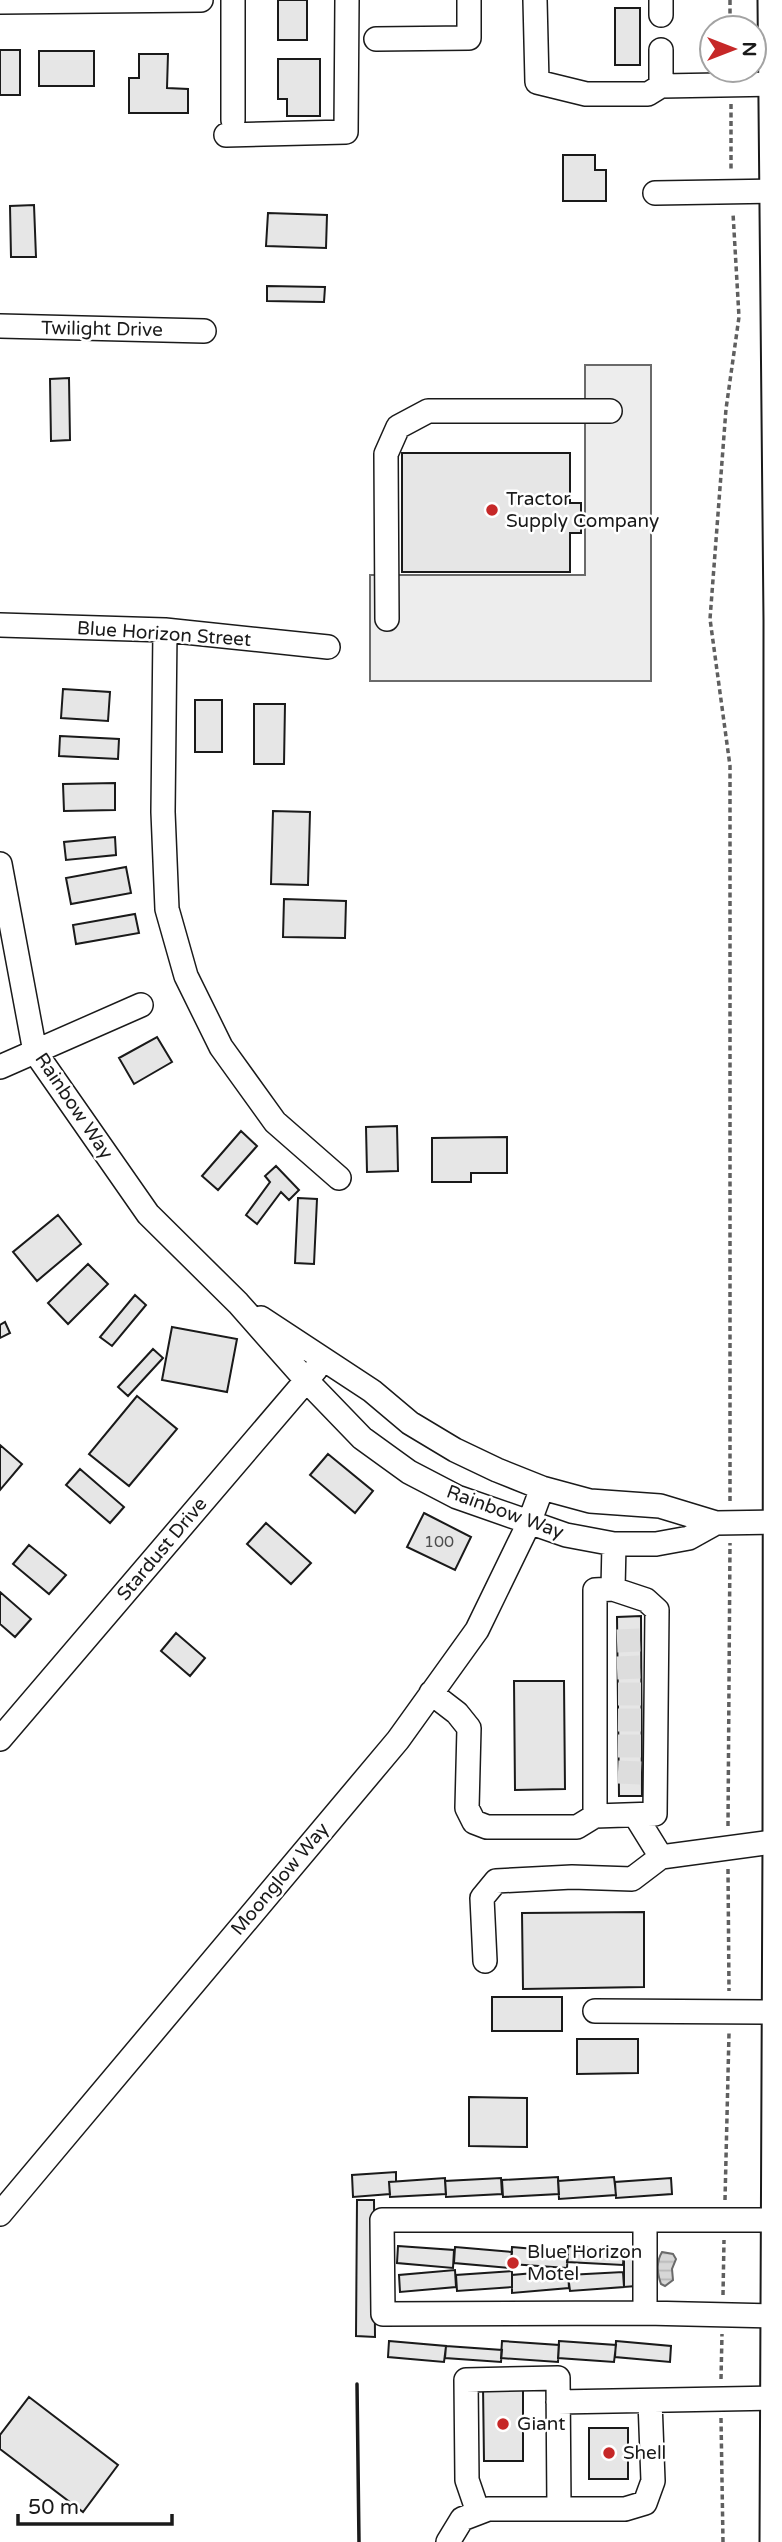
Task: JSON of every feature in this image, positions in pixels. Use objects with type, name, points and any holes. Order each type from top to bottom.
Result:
[{"type":"highway","points":[[775,0],[782,620],[777,2542]]},
{"type":"street","points":[[0,2],[201,0]]},
{"type":"street","points":[[233,0],[229,127],[346,132],[347,0]]},
{"type":"street","points":[[376,39],[469,38],[469,0]]},
{"type":"street","points":[[535,0],[537,82],[586,94],[648,94],[661,86],[776,84]]},
{"type":"street","points":[[661,25],[661,86]]},
{"type":"street","points":[[655,193],[777,191]]},
{"type":"street","name":"Twilight Drive","points":[[0,326],[204,331]]},
{"type":"street","points":[[387,619],[386,454],[398,427],[429,411],[610,411]]},
{"type":"street","name":"Blue Horizon Street","points":[[0,625],[165,630],[328,646]]},
{"type":"street","points":[[165,630],[163,812],[167,909],[186,976],[221,1047],[275,1122],[339,1178]]},
{"type":"street","name":"Rainbow Way","points":[[0,864],[35,1052],[148,1214],[238,1303],[362,1438],[410,1472],[457,1497],[565,1535],[614,1544],[656,1544],[689,1538],[723,1523]]},
{"type":"street","points":[[0,1068],[141,1005]]},
{"type":"street","name":"Rainbow Way","points":[[238,1303],[372,1391],[410,1423],[455,1450],[497,1470],[542,1488],[590,1501],[660,1506],[723,1523],[779,1522]]},
{"type":"street","name":"Stardust Drive","points":[[0,1740],[324,1359]]},
{"type":"street","name":"Moonglow Way","points":[[0,2214],[398,1740],[477,1630],[530,1523],[542,1488]]},
{"type":"street","points":[[613,1589],[614,1544]]},
{"type":"street","points":[[431,1693],[457,1713],[469,1728],[467,1808],[474,1822],[487,1827],[577,1827],[595,1816],[655,1814],[649,1772],[649,1640],[657,1611],[646,1600],[613,1589],[595,1590],[606,1641],[607,1772],[595,1816]]},
{"type":"street","points":[[635,1815],[661,1857]]},
{"type":"street","points":[[485,1961],[482,1898],[496,1881],[572,1877],[632,1879],[661,1857],[780,1841]]},
{"type":"street","points":[[595,2011],[779,2012]]},
{"type":"street","points":[[777,2316],[645,2313],[383,2314],[382,2220],[778,2220]]},
{"type":"street","points":[[645,2221],[645,2313]]},
{"type":"street","points":[[478,2512],[467,2480],[466,2380],[558,2378],[559,2509]]},
{"type":"street","points":[[558,2402],[777,2398]]},
{"type":"street","points":[[448,2542],[462,2519],[488,2509],[625,2509],[645,2503],[653,2481],[650,2401]]},
{"type":"path","points":[[723,2542],[720,2399],[729,2011],[723,1523],[730,766],[710,619],[726,409],[738,317],[732,192],[731,85]]},
{"type":"shaded area","points":[[585,365],[651,365],[651,681],[370,681],[370,575],[585,575]]},
{"type":"shaded area","points":[[662,2252],[673,2254],[676,2259],[672,2269],[673,2280],[665,2286],[661,2284],[658,2272]]},
{"type":"building","points":[[278,0],[307,0],[307,40],[278,40]]},
{"type":"building","points":[[615,8],[640,8],[640,65],[615,65]]},
{"type":"building","points":[[0,50],[20,50],[20,95],[0,95]]},
{"type":"building","points":[[39,51],[94,51],[94,86],[39,86]]},
{"type":"building","points":[[139,54],[168,54],[167,88],[188,89],[188,113],[129,113],[129,78],[139,78]]},
{"type":"building","points":[[278,59],[320,59],[320,116],[287,116],[287,99],[278,99]]},
{"type":"building","points":[[563,155],[595,155],[595,170],[606,170],[606,201],[563,201]]},
{"type":"building","points":[[34,205],[36,257],[11,257],[10,206]]},
{"type":"building","points":[[268,213],[327,215],[326,248],[266,246]]},
{"type":"building","points":[[267,286],[325,287],[324,302],[267,301]]},
{"type":"building","points":[[69,378],[70,440],[51,441],[50,379]]},
{"type":"building","name":"Tractor Supply Company","points":[[402,453],[570,453],[570,503],[581,503],[581,533],[570,533],[570,572],[402,572]]},
{"type":"building","points":[[63,689],[110,692],[108,721],[61,718]]},
{"type":"building","points":[[195,700],[222,700],[222,752],[195,752]]},
{"type":"building","points":[[254,704],[285,704],[284,764],[254,764]]},
{"type":"building","points":[[60,736],[119,739],[118,759],[59,756]]},
{"type":"building","points":[[115,783],[115,810],[64,811],[63,784]]},
{"type":"building","points":[[273,811],[310,812],[308,885],[271,884]]},
{"type":"building","points":[[115,837],[116,855],[66,860],[64,842]]},
{"type":"building","points":[[126,867],[131,893],[71,904],[66,878]]},
{"type":"building","points":[[284,899],[346,901],[345,938],[283,937]]},
{"type":"building","points":[[135,914],[139,933],[76,944],[73,925]]},
{"type":"building","points":[[157,1037],[172,1062],[134,1084],[119,1058]]},
{"type":"building","points":[[397,1126],[398,1171],[367,1172],[366,1127]]},
{"type":"building","points":[[241,1131],[257,1146],[218,1190],[202,1176]]},
{"type":"building","points":[[507,1137],[507,1173],[471,1173],[471,1182],[432,1182],[432,1138]]},
{"type":"building","points":[[276,1166],[299,1190],[289,1200],[281,1192],[257,1224],[246,1215],[270,1182],[265,1176]]},
{"type":"building","points":[[298,1198],[317,1199],[314,1264],[295,1263]]},
{"type":"building","points":[[58,1215],[81,1244],[37,1281],[13,1252]]},
{"type":"building","points":[[88,1264],[108,1284],[68,1324],[48,1303]]},
{"type":"building","points":[[135,1295],[146,1305],[112,1346],[100,1337]]},
{"type":"building","points":[[5,1322],[10,1333],[0,1338],[0,1325]]},
{"type":"building","points":[[172,1327],[237,1339],[227,1392],[162,1380]]},
{"type":"building","points":[[153,1349],[163,1358],[128,1396],[118,1387]]},
{"type":"building","points":[[137,1396],[177,1429],[129,1486],[89,1454]]},
{"type":"building","points":[[0,1445],[22,1464],[0,1490]]},
{"type":"building","points":[[328,1454],[373,1491],[355,1513],[310,1475]]},
{"type":"building","points":[[80,1469],[124,1507],[110,1523],[66,1485]]},
{"type":"building","points":[[424,1513],[471,1537],[455,1570],[407,1547]]},
{"type":"building","points":[[266,1523],[311,1563],[291,1584],[247,1544]]},
{"type":"building","points":[[29,1545],[66,1575],[49,1594],[13,1564]]},
{"type":"building","points":[[0,1592],[31,1619],[15,1637],[0,1624]]},
{"type":"building","points":[[641,1616],[642,1796],[619,1796],[617,1617]]},
{"type":"building","points":[[176,1633],[205,1658],[190,1676],[161,1651]]},
{"type":"building","points":[[514,1681],[564,1681],[565,1789],[515,1790]]},
{"type":"building","points":[[644,1912],[644,1987],[523,1989],[522,1913]]},
{"type":"building","points":[[492,1997],[562,1997],[562,2031],[492,2031]]},
{"type":"building","points":[[577,2039],[638,2039],[638,2073],[577,2074]]},
{"type":"building","points":[[469,2097],[527,2098],[527,2147],[469,2146]]},
{"type":"building","points":[[396,2172],[396,2182],[389,2182],[390,2194],[353,2197],[352,2175]]},
{"type":"building","points":[[558,2177],[559,2194],[503,2197],[502,2180]]},
{"type":"building","points":[[614,2177],[616,2195],[559,2199],[558,2181]]},
{"type":"building","points":[[445,2178],[446,2194],[390,2197],[389,2182]]},
{"type":"building","points":[[501,2178],[502,2194],[446,2197],[445,2181]]},
{"type":"building","points":[[671,2178],[672,2194],[616,2198],[615,2182]]},
{"type":"building","points":[[357,2200],[374,2200],[375,2337],[356,2336]]},
{"type":"building","points":[[398,2246],[454,2250],[453,2268],[397,2263]]},
{"type":"building","points":[[568,2246],[624,2251],[623,2265],[567,2262]]},
{"type":"building","points":[[455,2247],[512,2252],[511,2268],[454,2263]]},
{"type":"building","points":[[512,2247],[568,2252],[567,2268],[511,2264]]},
{"type":"building","points":[[624,2251],[637,2252],[636,2286],[624,2287]]},
{"type":"building","points":[[455,2270],[456,2287],[400,2292],[399,2275]]},
{"type":"building","points":[[568,2270],[569,2288],[512,2293],[512,2275]]},
{"type":"building","points":[[512,2271],[512,2287],[457,2291],[456,2275]]},
{"type":"building","points":[[623,2272],[624,2287],[570,2291],[568,2275]]},
{"type":"building","points":[[389,2341],[446,2346],[444,2362],[388,2357]]},
{"type":"building","points":[[502,2341],[559,2345],[558,2362],[501,2358]]},
{"type":"building","points":[[559,2341],[616,2345],[614,2362],[558,2358]]},
{"type":"building","points":[[616,2341],[671,2346],[670,2362],[615,2357]]},
{"type":"building","points":[[446,2346],[502,2350],[501,2362],[445,2358]]},
{"type":"building","name":"Giant","points":[[483,2386],[523,2386],[523,2461],[484,2461]]},
{"type":"building","points":[[29,2397],[118,2465],[83,2512],[0,2449],[0,2435]]},
{"type":"building","name":"Shell","points":[[589,2428],[628,2428],[628,2479],[589,2479]]},
{"type":"tunnel","points":[[617,1641],[641,1640]]},
{"type":"tunnel","points":[[617,1668],[641,1667]]},
{"type":"tunnel","points":[[618,1694],[641,1694]]},
{"type":"tunnel","points":[[618,1720],[642,1720]]},
{"type":"tunnel","points":[[618,1746],[642,1746]]},
{"type":"tunnel","points":[[618,1772],[642,1773]]},
{"type":"wall","points":[[357,2384],[359,2542]]},
{"type":"place","name":"Tractor Supply Company","points":[[492,510]]},
{"type":"place","name":"Blue Horizon Motel","points":[[513,2263]]},
{"type":"place","name":"Giant","points":[[503,2424]]},
{"type":"place","name":"Shell","points":[[609,2453]]}]
